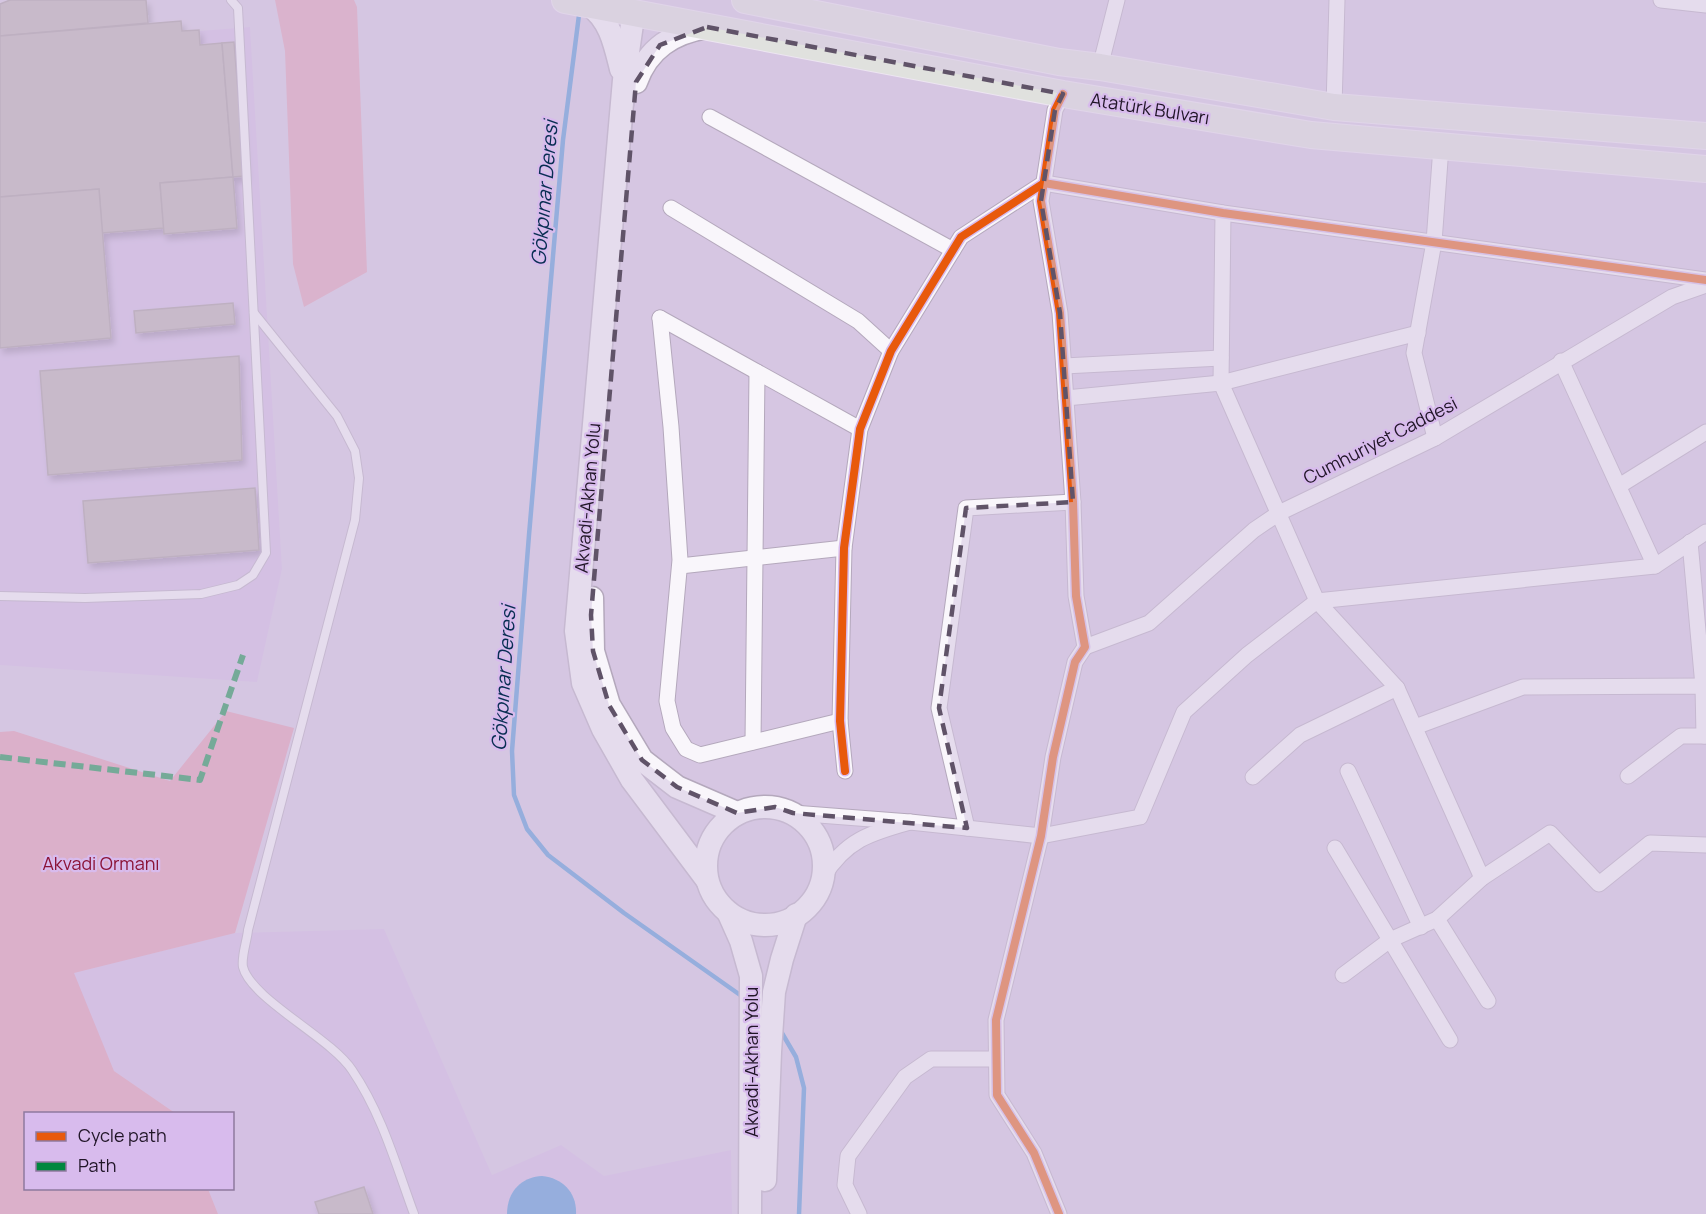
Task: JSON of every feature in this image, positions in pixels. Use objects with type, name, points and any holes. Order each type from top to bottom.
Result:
[{"type":"main road","name":"Atatürk Bulvarı","points":[[745,0],[1059,63],[1100,67],[1334,107],[1706,136]]},
{"type":"main road","points":[[818,0],[845,20]]},
{"type":"main road","name":"Atatürk Bulvarı","points":[[577,2],[1063,94],[1311,135],[1706,169]]},
{"type":"main road","points":[[577,2],[598,11],[606,24],[630,81]]},
{"type":"main road","points":[[630,81],[639,25]]},
{"type":"main road","points":[[630,81],[640,72],[660,45],[674,36],[708,27]]},
{"type":"main road","name":"Akvadi-Akhan Yolu","points":[[630,81],[593,582],[591,615],[593,651],[609,705],[642,760],[677,787],[737,813]]},
{"type":"main road","name":"Akvadi-Akhan Yolu","points":[[630,81],[576,631],[583,683],[603,729],[632,780],[707,880]]},
{"type":"main road","points":[[756,807],[775,807],[793,813],[808,824],[819,840],[824,858],[823,877],[817,895],[805,910],[788,920],[768,925],[748,923],[729,914],[715,899],[707,880],[705,859],[711,840],[722,824],[737,813],[756,807]]},
{"type":"main road","name":"Akvadi-Akhan Yolu","points":[[729,914],[741,942],[751,976],[750,1214]]},
{"type":"main road","name":"Akvadi-Akhan Yolu","points":[[764,1214],[774,992],[796,915]]},
{"type":"street","points":[[1100,67],[1117,0]]},
{"type":"street","points":[[1334,107],[1337,0]]},
{"type":"street","points":[[1661,0],[1706,5]]},
{"type":"street","points":[[1059,1214],[1034,1153],[997,1095],[996,1020],[1041,836],[1053,757],[1075,662],[1085,647],[1076,596],[1073,502],[1060,313],[1041,201],[1055,110],[1063,94]]},
{"type":"street","points":[[710,117],[953,250]]},
{"type":"street","points":[[1435,438],[1414,353],[1434,242],[1441,147]]},
{"type":"street","points":[[845,771],[840,720],[844,548],[860,429],[891,351],[961,237],[1044,183],[1223,213],[1706,280]]},
{"type":"street","points":[[671,208],[858,321],[891,351]]},
{"type":"street","points":[[1223,213],[1221,383],[1317,600],[1397,688],[1482,878]]},
{"type":"street","name":"Cumhuriyet Caddesi","points":[[1085,647],[1149,623],[1254,530],[1279,513],[1435,438],[1672,297],[1706,285]]},
{"type":"street","points":[[840,720],[700,755],[686,749],[673,728],[667,700],[680,566],[671,427],[660,318],[860,429]]},
{"type":"street","points":[[1066,398],[1221,383],[1418,333]]},
{"type":"street","points":[[1064,366],[1221,358]]},
{"type":"street","points":[[1561,361],[1655,566]]},
{"type":"street","points":[[753,742],[758,372]]},
{"type":"street","points":[[1619,486],[1706,432]]},
{"type":"street","points":[[967,828],[939,708],[966,508],[1073,502]]},
{"type":"street","points":[[793,813],[910,822],[1041,836],[1140,817],[1184,712],[1247,655],[1317,600],[1655,566],[1706,531]]},
{"type":"street","points":[[1628,776],[1681,736],[1705,736],[1705,685],[1690,542]]},
{"type":"street","points":[[680,566],[844,548]]},
{"type":"street","points":[[1414,726],[1522,687],[1705,685]]},
{"type":"street","points":[[1253,777],[1300,735],[1397,688]]},
{"type":"street","points":[[1348,771],[1421,927]]},
{"type":"street","points":[[823,877],[834,859],[851,844],[873,832],[910,822]]},
{"type":"street","points":[[1343,975],[1390,940],[1437,919],[1482,878],[1550,833],[1599,884],[1650,843],[1706,845]]},
{"type":"street","points":[[1335,848],[1450,1040]]},
{"type":"street","points":[[1437,919],[1488,1001]]},
{"type":"street","points":[[859,1214],[845,1185],[848,1156],[905,1077],[931,1059],[996,1059]]},
{"type":"lane","points":[[0,596],[85,598],[201,594],[238,585],[252,575],[266,553],[238,8],[231,0]]},
{"type":"lane","points":[[254,313],[337,416],[355,451],[359,478],[355,520],[248,930],[243,965],[249,979],[262,993],[332,1049],[350,1067],[382,1123],[414,1214]]},
{"type":"highlighted area","points":[[707,27],[1063,94],[1055,110],[1041,201],[1060,313],[1073,502],[966,508],[939,708],[967,828],[793,813],[775,807],[737,813],[677,787],[642,760],[609,705],[593,651],[591,615],[636,82],[660,45]]},
{"type":"shaded area","points":[[275,0],[354,0],[357,7],[367,272],[304,307],[293,264],[285,51]]},
{"type":"shaded area","points":[[250,27],[282,569],[257,682],[0,665],[0,47]]},
{"type":"shaded area","points":[[384,929],[492,1175],[561,1145],[604,1176],[731,1150],[732,1214],[218,1214],[208,1190],[234,1190],[234,1112],[174,1112],[114,1071],[73,973],[235,933]]},
{"type":"green space","name":"Akvadi Ormanı","points":[[226,711],[294,728],[235,933],[74,973],[114,1071],[174,1112],[24,1112],[24,1190],[208,1190],[218,1214],[0,1214],[0,732],[14,731],[170,781]]},
{"type":"water","points":[[550,1177],[567,1188],[574,1199],[576,1214],[507,1214],[510,1199],[517,1187],[528,1179]]},
{"type":"building","points":[[10,0],[146,0],[148,23],[0,36],[0,4]]},
{"type":"building","points":[[181,21],[182,31],[199,30],[200,45],[222,43],[233,177],[160,183],[164,228],[102,233],[99,189],[0,197],[0,36]]},
{"type":"building","points":[[234,42],[245,176],[233,177],[222,43]]},
{"type":"building","points":[[233,177],[237,228],[164,234],[160,183]]},
{"type":"building","points":[[99,189],[111,338],[0,348],[0,197]]},
{"type":"building","points":[[233,303],[235,324],[136,333],[134,311]]},
{"type":"building","points":[[239,356],[242,460],[48,475],[40,371]]},
{"type":"building","points":[[255,488],[259,550],[88,563],[83,501]]},
{"type":"building","points":[[364,1187],[373,1214],[319,1214],[315,1202]]},
{"type":"waterway","name":"Gökpınar Deresi","points":[[579,15],[563,140],[529,535],[512,751],[514,795],[527,829],[548,855],[624,913],[743,997]]},
{"type":"waterway","name":"Gökpınar Deresi","points":[[779,1028],[796,1057],[804,1088],[799,1214]]},
{"type":"marked path","points":[[0,757],[200,780],[243,655]]},
{"type":"cycle path","points":[[1059,1214],[1034,1153],[997,1095],[996,1020],[1041,836],[1053,757],[1075,662],[1085,647],[1076,596],[1073,502],[1060,313],[1041,201],[1055,110],[1063,94]]},
{"type":"cycle path","points":[[845,771],[840,721],[844,548],[860,429],[891,351],[961,237],[1044,183],[1223,213],[1706,280]]}]
